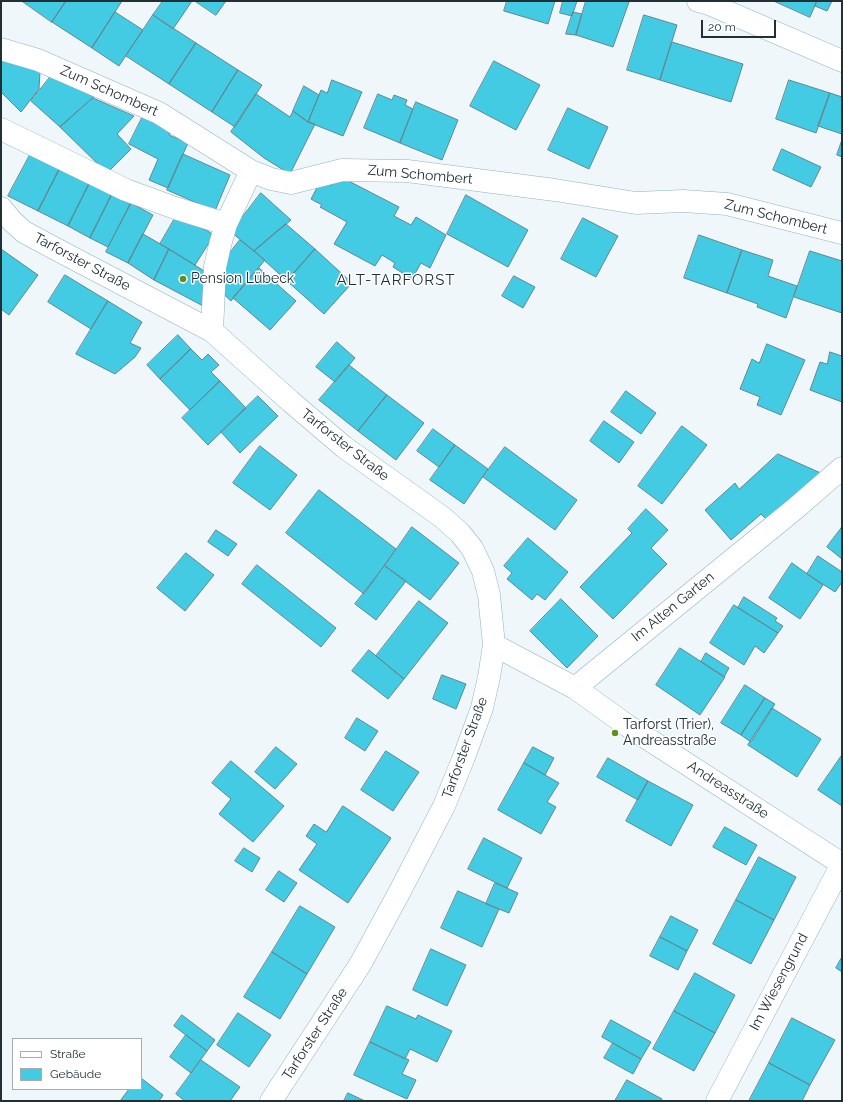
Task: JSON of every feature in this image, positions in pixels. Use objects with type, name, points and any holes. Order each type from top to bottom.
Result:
[{"type":"street","points":[[698,1],[709,4],[842,60]]},
{"type":"street","name":"Zum Schombert","points":[[1,49],[38,60],[159,113],[251,171],[271,179],[291,183],[342,170],[407,171],[555,190],[636,203],[682,201],[727,204],[842,233]]},
{"type":"street","points":[[1,129],[126,190],[175,208],[226,224]]},
{"type":"street","points":[[212,331],[215,267],[220,245],[226,224],[251,171]]},
{"type":"street","name":"Tarforster Straße","points":[[1,208],[24,232],[212,331],[344,447],[442,517],[460,533],[472,548],[483,571],[489,595],[494,645],[482,708],[464,757],[444,806],[361,963],[271,1101]]},
{"type":"street","name":"Im Alten Garten","points":[[575,688],[796,508],[842,468]]},
{"type":"street","points":[[494,645],[575,688]]},
{"type":"street","name":"Andreasstraße","points":[[575,688],[628,726],[842,864]]},
{"type":"street","name":"Im Wiesengrund","points":[[717,1101],[842,864]]},
{"type":"building","points":[[22,1],[66,1],[52,22]]},
{"type":"building","points":[[66,1],[122,1],[92,48],[52,22]]},
{"type":"building","points":[[163,1],[192,1],[173,29],[153,15]]},
{"type":"building","points":[[195,1],[226,1],[216,15]]},
{"type":"building","points":[[507,1],[555,1],[548,24],[504,11]]},
{"type":"building","points":[[563,1],[577,1],[572,16],[560,13]]},
{"type":"building","points":[[586,1],[629,2],[613,47],[576,35]]},
{"type":"building","points":[[774,1],[817,1],[810,17]]},
{"type":"building","points":[[817,1],[832,1],[827,11],[815,6]]},
{"type":"building","points":[[115,12],[143,30],[119,66],[92,48]]},
{"type":"building","points":[[573,12],[582,14],[576,35],[566,34]]},
{"type":"building","points":[[153,15],[196,43],[169,84],[126,56]]},
{"type":"building","points":[[644,15],[677,25],[660,80],[627,70]]},
{"type":"building","points":[[672,42],[743,64],[731,102],[660,80]]},
{"type":"building","points":[[196,43],[238,70],[212,112],[169,84]]},
{"type":"building","points":[[1,59],[40,71],[39,89],[21,112],[1,92]]},
{"type":"building","points":[[494,61],[540,85],[516,130],[470,106]]},
{"type":"building","points":[[238,70],[262,85],[235,127],[212,112]]},
{"type":"building","points":[[51,76],[97,94],[60,127],[31,101]]},
{"type":"building","points":[[332,80],[362,92],[343,136],[308,122],[321,90],[327,93]]},
{"type":"building","points":[[789,80],[830,93],[816,133],[776,119]]},
{"type":"building","points":[[304,86],[319,95],[308,122],[293,111]]},
{"type":"building","points":[[830,93],[842,97],[842,134],[818,126]]},
{"type":"building","points":[[256,94],[290,117],[293,111],[308,122],[315,124],[290,174],[264,158],[231,132]]},
{"type":"building","points":[[378,94],[392,100],[394,95],[407,100],[405,105],[413,109],[400,143],[364,128]]},
{"type":"building","points":[[93,98],[134,116],[117,134],[131,149],[107,173],[60,127]]},
{"type":"building","points":[[416,102],[458,120],[442,160],[400,143]]},
{"type":"building","points":[[568,108],[608,127],[589,169],[548,150]]},
{"type":"building","points":[[143,116],[171,130],[169,135],[188,143],[168,188],[149,180],[158,159],[129,144]]},
{"type":"building","points":[[842,140],[842,157],[837,155]]},
{"type":"building","points":[[782,149],[821,167],[811,187],[773,170]]},
{"type":"building","points":[[31,153],[60,168],[38,211],[8,196]]},
{"type":"building","points":[[183,154],[230,175],[215,211],[167,190]]},
{"type":"building","points":[[60,168],[90,182],[68,226],[38,211]]},
{"type":"building","points":[[337,175],[399,207],[394,216],[411,225],[416,217],[446,235],[430,268],[421,263],[412,279],[393,267],[395,263],[382,255],[375,266],[334,244],[347,222],[320,207],[322,205],[311,199],[321,180],[331,185]]},
{"type":"building","points":[[90,182],[112,194],[90,238],[68,226]]},
{"type":"building","points":[[261,193],[291,220],[254,251],[231,232]]},
{"type":"building","points":[[112,194],[131,203],[108,247],[90,238]]},
{"type":"building","points":[[466,195],[528,230],[508,267],[447,234]]},
{"type":"building","points":[[131,203],[153,215],[128,263],[106,252]]},
{"type":"building","points":[[178,213],[214,235],[195,265],[160,244]]},
{"type":"building","points":[[583,218],[618,236],[596,277],[561,259]]},
{"type":"building","points":[[286,224],[315,249],[287,281],[254,251]]},
{"type":"building","points":[[143,234],[169,249],[154,280],[128,263]]},
{"type":"building","points":[[699,235],[742,250],[727,293],[684,278]]},
{"type":"building","points":[[240,240],[265,260],[231,301],[218,289],[220,265]]},
{"type":"building","points":[[1,249],[38,275],[9,315],[1,309]]},
{"type":"building","points":[[169,249],[209,274],[205,307],[154,280]]},
{"type":"building","points":[[315,249],[352,283],[324,314],[287,281]]},
{"type":"building","points":[[742,250],[773,260],[768,276],[797,286],[786,318],[757,307],[758,304],[727,293]]},
{"type":"building","points":[[810,251],[842,261],[842,313],[794,297]]},
{"type":"building","points":[[259,268],[296,301],[270,330],[233,298]]},
{"type":"building","points":[[65,275],[108,301],[91,329],[48,302]]},
{"type":"building","points":[[514,276],[535,287],[523,308],[502,296]]},
{"type":"building","points":[[108,301],[142,322],[130,343],[141,348],[135,357],[115,374],[76,354]]},
{"type":"building","points":[[178,335],[191,349],[160,379],[147,365]]},
{"type":"building","points":[[337,342],[355,358],[335,382],[316,367]]},
{"type":"building","points":[[767,344],[805,360],[781,415],[757,405],[760,397],[740,389],[752,359],[759,363]]},
{"type":"building","points":[[191,349],[202,360],[208,354],[219,365],[211,372],[220,381],[190,410],[160,379]]},
{"type":"building","points":[[830,352],[842,356],[842,402],[810,390],[820,362],[827,364]]},
{"type":"building","points":[[349,365],[387,395],[358,431],[319,400]]},
{"type":"building","points":[[220,381],[246,408],[208,445],[182,418]]},
{"type":"building","points":[[626,391],[656,413],[641,434],[611,412]]},
{"type":"building","points":[[387,395],[424,423],[396,460],[358,431]]},
{"type":"building","points":[[258,396],[278,416],[240,453],[221,432]]},
{"type":"building","points":[[604,421],[634,442],[619,463],[590,441]]},
{"type":"building","points":[[682,426],[707,445],[662,504],[638,486]]},
{"type":"building","points":[[433,429],[455,445],[439,467],[417,451]]},
{"type":"building","points":[[455,445],[488,469],[464,504],[430,480]]},
{"type":"building","points":[[260,446],[297,475],[270,510],[233,483]]},
{"type":"building","points":[[505,447],[577,500],[555,530],[483,477]]},
{"type":"building","points":[[778,454],[823,474],[767,520],[761,514],[731,540],[705,510],[735,483],[739,489]]},
{"type":"building","points":[[319,490],[396,549],[364,594],[286,533]]},
{"type":"building","points":[[646,509],[668,530],[651,548],[667,564],[613,619],[580,587],[632,533],[628,529]]},
{"type":"building","points":[[412,527],[459,563],[430,600],[385,566]]},
{"type":"building","points":[[842,527],[842,559],[827,547]]},
{"type":"building","points":[[216,530],[237,544],[228,556],[208,542]]},
{"type":"building","points":[[528,538],[568,572],[545,600],[537,594],[532,600],[507,579],[512,573],[504,566]]},
{"type":"building","points":[[186,553],[214,575],[185,611],[157,588]]},
{"type":"building","points":[[818,556],[842,572],[842,582],[835,592],[807,574]]},
{"type":"building","points":[[792,563],[823,585],[800,619],[769,598]]},
{"type":"building","points":[[257,565],[336,628],[321,647],[242,584]]},
{"type":"building","points":[[385,566],[406,581],[376,620],[355,604]]},
{"type":"building","points":[[744,597],[777,618],[775,621],[783,626],[778,633],[738,608]]},
{"type":"building","points":[[561,599],[598,636],[567,668],[530,631]]},
{"type":"building","points":[[419,601],[448,623],[404,679],[376,656]]},
{"type":"building","points":[[734,605],[778,633],[764,653],[755,646],[744,665],[710,643]]},
{"type":"building","points":[[680,648],[725,677],[700,715],[656,685]]},
{"type":"building","points":[[369,650],[404,679],[388,699],[352,671]]},
{"type":"building","points":[[706,653],[729,668],[724,677],[701,662]]},
{"type":"building","points":[[442,675],[466,684],[456,709],[433,699]]},
{"type":"building","points":[[745,685],[765,698],[741,735],[721,723]]},
{"type":"building","points":[[765,698],[775,704],[751,742],[741,735]]},
{"type":"building","points":[[772,708],[821,739],[797,777],[748,745]]},
{"type":"building","points":[[357,718],[378,731],[365,751],[345,738]]},
{"type":"building","points":[[276,747],[297,764],[275,789],[255,772]]},
{"type":"building","points":[[533,747],[554,758],[545,775],[524,763]]},
{"type":"building","points":[[386,751],[419,772],[393,811],[361,790]]},
{"type":"building","points":[[842,755],[842,806],[818,790]]},
{"type":"building","points":[[608,758],[648,781],[638,800],[597,777]]},
{"type":"building","points":[[231,761],[284,806],[253,842],[219,814],[231,799],[212,783]]},
{"type":"building","points":[[524,763],[559,783],[547,802],[556,807],[541,834],[498,810]]},
{"type":"building","points":[[648,781],[693,805],[671,846],[626,821]]},
{"type":"building","points":[[343,806],[391,838],[348,903],[299,870],[317,844],[306,836],[314,824],[326,832]]},
{"type":"building","points":[[725,827],[757,845],[746,865],[713,847]]},
{"type":"building","points":[[484,838],[522,858],[507,888],[468,869]]},
{"type":"building","points":[[244,848],[260,858],[252,872],[235,861]]},
{"type":"building","points":[[759,857],[796,877],[774,920],[736,900]]},
{"type":"building","points":[[279,871],[297,883],[284,902],[266,890]]},
{"type":"building","points":[[495,883],[518,893],[509,913],[486,904]]},
{"type":"building","points":[[458,891],[499,909],[482,947],[441,928]]},
{"type":"building","points":[[736,900],[774,920],[751,964],[713,944]]},
{"type":"building","points":[[300,906],[335,927],[307,974],[272,952]]},
{"type":"building","points":[[671,916],[698,930],[687,951],[660,937]]},
{"type":"building","points":[[660,937],[687,951],[678,970],[650,956]]},
{"type":"building","points":[[431,949],[466,965],[447,1006],[413,990]]},
{"type":"building","points":[[272,952],[307,974],[280,1019],[244,997]]},
{"type":"building","points":[[842,957],[842,972],[836,968]]},
{"type":"building","points":[[695,973],[735,995],[715,1033],[674,1011]]},
{"type":"building","points":[[387,1006],[416,1019],[418,1015],[452,1031],[437,1062],[410,1049],[405,1059],[370,1042]]},
{"type":"building","points":[[674,1011],[715,1033],[694,1071],[653,1049]]},
{"type":"building","points":[[238,1013],[271,1035],[249,1067],[217,1045]]},
{"type":"building","points":[[182,1015],[215,1040],[207,1051],[174,1026]]},
{"type":"building","points":[[792,1018],[835,1040],[810,1085],[769,1063]]},
{"type":"building","points":[[611,1020],[651,1042],[641,1059],[602,1037]]},
{"type":"building","points":[[186,1035],[207,1051],[191,1073],[170,1057]]},
{"type":"building","points":[[370,1042],[409,1060],[402,1074],[416,1080],[407,1099],[354,1075]]},
{"type":"building","points":[[613,1043],[641,1059],[633,1074],[604,1058]]},
{"type":"building","points":[[201,1060],[240,1087],[230,1101],[185,1101],[176,1094]]},
{"type":"building","points":[[769,1063],[810,1085],[802,1101],[749,1101]]},
{"type":"building","points":[[142,1079],[163,1095],[159,1101],[120,1101],[128,1090],[142,1090]]},
{"type":"building","points":[[627,1080],[662,1099],[661,1101],[615,1101]]},
{"type":"building","points":[[348,1093],[365,1101],[344,1101]]},
{"type":"place","name":"Pension Lübeck","points":[[183,279]]},
{"type":"place","name":"Tarforst (Trier), Andreasstraße","points":[[615,733]]},
{"type":"district","name":"ALT-TARFORST","points":[[396,280]]}]
